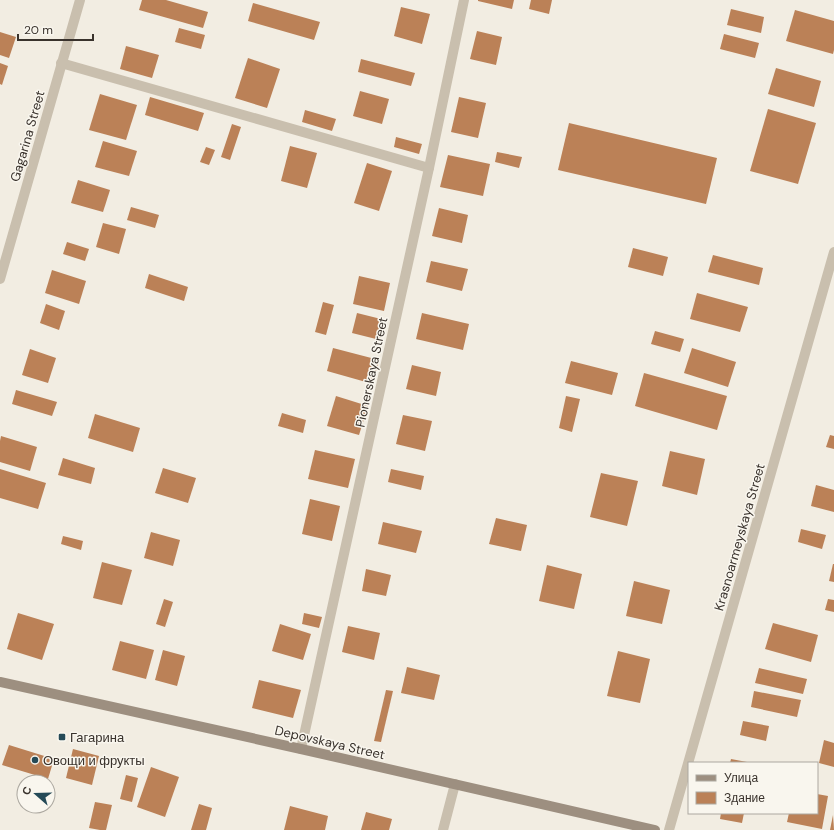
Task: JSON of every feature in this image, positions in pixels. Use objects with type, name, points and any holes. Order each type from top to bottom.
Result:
[{"type":"main road","name":"Depovskaya Street","points":[[0,682],[655,830]]},
{"type":"street","name":"Gagarina Street","points":[[0,279],[80,0]]},
{"type":"street","name":"Pionerskaya Street","points":[[301,749],[429,168],[464,0]]},
{"type":"street","points":[[61,63],[429,168]]},
{"type":"street","name":"Krasnoarmeyskaya Street","points":[[688,762],[834,252]]},
{"type":"street","name":"Krasnoarmeyskaya Street","points":[[669,830],[688,763]]},
{"type":"street","points":[[443,830],[455,784]]},
{"type":"building","points":[[142,0],[166,0],[208,12],[203,28],[139,10]]},
{"type":"building","points":[[478,0],[514,0],[512,9]]},
{"type":"building","points":[[531,0],[552,0],[549,14],[529,9]]},
{"type":"building","points":[[253,3],[320,22],[314,40],[248,21]]},
{"type":"building","points":[[401,7],[430,14],[422,44],[394,36]]},
{"type":"building","points":[[731,9],[764,17],[761,33],[727,25]]},
{"type":"building","points":[[795,10],[834,21],[833,54],[786,41]]},
{"type":"building","points":[[179,28],[205,35],[201,49],[175,42]]},
{"type":"building","points":[[477,31],[502,37],[496,65],[470,59]]},
{"type":"building","points":[[0,32],[16,37],[9,58],[0,55]]},
{"type":"building","points":[[724,34],[759,43],[755,58],[720,49]]},
{"type":"building","points":[[126,46],[159,55],[152,78],[120,69]]},
{"type":"building","points":[[248,58],[280,69],[267,108],[235,98]]},
{"type":"building","points":[[361,59],[415,73],[411,86],[358,72]]},
{"type":"building","points":[[0,63],[8,66],[2,85],[0,84]]},
{"type":"building","points":[[776,68],[821,81],[814,107],[768,94]]},
{"type":"building","points":[[360,91],[389,99],[382,124],[353,116]]},
{"type":"building","points":[[100,94],[137,105],[126,140],[89,130]]},
{"type":"building","points":[[150,97],[204,113],[198,131],[145,115]]},
{"type":"building","points":[[459,97],[486,103],[478,138],[451,132]]},
{"type":"building","points":[[768,109],[816,123],[798,184],[750,171]]},
{"type":"building","points":[[305,110],[336,119],[332,131],[302,122]]},
{"type":"building","points":[[569,123],[717,158],[706,204],[558,170]]},
{"type":"building","points":[[232,124],[241,127],[230,160],[221,157]]},
{"type":"building","points":[[396,137],[422,144],[419,154],[394,147]]},
{"type":"building","points":[[103,141],[137,151],[129,176],[95,167]]},
{"type":"building","points":[[290,146],[317,153],[307,188],[281,181]]},
{"type":"building","points":[[206,147],[215,150],[209,165],[200,162]]},
{"type":"building","points":[[497,152],[522,157],[519,168],[495,162]]},
{"type":"building","points":[[448,155],[490,164],[483,196],[440,187]]},
{"type":"building","points":[[367,163],[392,171],[379,211],[354,203]]},
{"type":"building","points":[[78,180],[110,190],[103,212],[71,203]]},
{"type":"building","points":[[131,207],[159,215],[155,228],[127,220]]},
{"type":"building","points":[[439,208],[468,215],[462,243],[432,236]]},
{"type":"building","points":[[103,223],[126,229],[119,254],[96,247]]},
{"type":"building","points":[[67,242],[89,249],[85,261],[63,254]]},
{"type":"building","points":[[633,248],[668,257],[663,276],[628,267]]},
{"type":"building","points":[[713,255],[763,268],[759,285],[708,272]]},
{"type":"building","points":[[431,261],[468,269],[462,291],[426,282]]},
{"type":"building","points":[[52,270],[86,281],[79,304],[45,293]]},
{"type":"building","points":[[149,274],[188,287],[184,301],[145,288]]},
{"type":"building","points":[[359,276],[390,283],[384,311],[353,304]]},
{"type":"building","points":[[697,293],[748,307],[740,332],[690,319]]},
{"type":"building","points":[[323,302],[334,305],[326,335],[315,332]]},
{"type":"building","points":[[46,304],[65,311],[59,330],[40,323]]},
{"type":"building","points":[[357,313],[385,320],[380,340],[352,333]]},
{"type":"building","points":[[422,313],[469,324],[463,350],[416,339]]},
{"type":"building","points":[[655,331],[684,339],[680,352],[651,344]]},
{"type":"building","points":[[333,348],[379,360],[373,384],[327,371]]},
{"type":"building","points":[[692,348],[736,362],[728,387],[684,373]]},
{"type":"building","points":[[30,349],[56,358],[48,383],[22,375]]},
{"type":"building","points":[[571,361],[618,373],[612,395],[565,383]]},
{"type":"building","points":[[412,365],[441,372],[436,396],[406,389]]},
{"type":"building","points":[[644,373],[727,396],[717,430],[635,406]]},
{"type":"building","points":[[16,390],[57,402],[52,416],[12,404]]},
{"type":"building","points":[[336,396],[368,406],[359,435],[327,426]]},
{"type":"building","points":[[566,396],[580,399],[572,432],[559,428]]},
{"type":"building","points":[[282,413],[306,420],[303,433],[278,426]]},
{"type":"building","points":[[95,414],[140,428],[133,452],[88,438]]},
{"type":"building","points":[[403,415],[432,421],[425,451],[396,444]]},
{"type":"building","points":[[830,435],[834,436],[834,449],[826,447]]},
{"type":"building","points":[[1,436],[37,447],[30,471],[0,462]]},
{"type":"building","points":[[315,450],[355,459],[348,488],[308,479]]},
{"type":"building","points":[[670,451],[705,459],[697,495],[662,486]]},
{"type":"building","points":[[63,458],[95,468],[91,484],[58,475]]},
{"type":"building","points":[[163,468],[196,478],[188,503],[155,493]]},
{"type":"building","points":[[0,469],[46,483],[38,509],[0,498]]},
{"type":"building","points":[[391,469],[424,476],[421,490],[388,482]]},
{"type":"building","points":[[601,473],[638,481],[627,526],[590,517]]},
{"type":"building","points":[[816,485],[834,490],[834,512],[811,506]]},
{"type":"building","points":[[310,499],[340,506],[332,541],[302,534]]},
{"type":"building","points":[[496,518],[527,525],[521,551],[489,544]]},
{"type":"building","points":[[383,522],[422,531],[416,553],[378,544]]},
{"type":"building","points":[[801,529],[826,535],[822,549],[798,542]]},
{"type":"building","points":[[151,532],[180,540],[173,566],[144,558]]},
{"type":"building","points":[[63,536],[83,541],[81,550],[61,544]]},
{"type":"building","points":[[102,562],[132,570],[122,605],[93,598]]},
{"type":"building","points":[[834,564],[834,582],[829,581]]},
{"type":"building","points":[[547,565],[582,574],[574,609],[539,601]]},
{"type":"building","points":[[366,569],[391,575],[386,596],[362,591]]},
{"type":"building","points":[[634,581],[670,590],[662,624],[626,616]]},
{"type":"building","points":[[164,599],[173,602],[165,627],[156,624]]},
{"type":"building","points":[[828,599],[834,600],[834,612],[825,610]]},
{"type":"building","points":[[18,613],[54,624],[42,660],[7,649]]},
{"type":"building","points":[[304,613],[322,617],[319,628],[302,624]]},
{"type":"building","points":[[773,623],[818,635],[811,662],[765,649]]},
{"type":"building","points":[[280,624],[311,634],[303,660],[272,651]]},
{"type":"building","points":[[348,626],[380,633],[374,660],[342,652]]},
{"type":"building","points":[[120,641],[154,650],[146,679],[112,670]]},
{"type":"building","points":[[163,650],[185,656],[177,686],[155,680]]},
{"type":"building","points":[[618,651],[650,659],[640,703],[607,696]]},
{"type":"building","points":[[407,667],[440,675],[434,700],[401,693]]},
{"type":"building","points":[[759,668],[807,679],[803,694],[755,683]]},
{"type":"building","points":[[259,680],[301,690],[293,718],[252,708]]},
{"type":"building","points":[[386,690],[393,691],[381,742],[374,741]]},
{"type":"building","points":[[754,691],[801,700],[797,717],[751,707]]},
{"type":"building","points":[[743,721],[769,726],[766,741],[740,735]]},
{"type":"building","points":[[824,740],[834,743],[834,767],[819,763]]},
{"type":"building","points":[[9,745],[54,759],[50,774],[32,774],[2,765]]},
{"type":"building","points":[[73,749],[99,756],[92,785],[66,778]]},
{"type":"building","points":[[731,759],[747,762],[730,762]]},
{"type":"building","points":[[151,767],[179,777],[165,817],[137,807]]},
{"type":"building","points":[[126,775],[138,778],[132,802],[120,799]]},
{"type":"building","points":[[818,794],[828,796],[822,829],[787,822],[789,814],[818,814]]},
{"type":"building","points":[[95,802],[112,805],[106,830],[89,828]]},
{"type":"building","points":[[199,804],[212,808],[206,830],[191,830]]},
{"type":"building","points":[[290,806],[328,816],[325,830],[284,830]]},
{"type":"building","points":[[366,812],[392,819],[389,830],[361,830]]},
{"type":"building","points":[[721,814],[744,814],[742,823],[720,819]]},
{"type":"building","points":[[833,815],[834,830],[830,830]]},
{"type":"place","name":"Гагарина","points":[[62,737]]},
{"type":"place","name":"Овощи и фрукты","points":[[35,760]]}]
